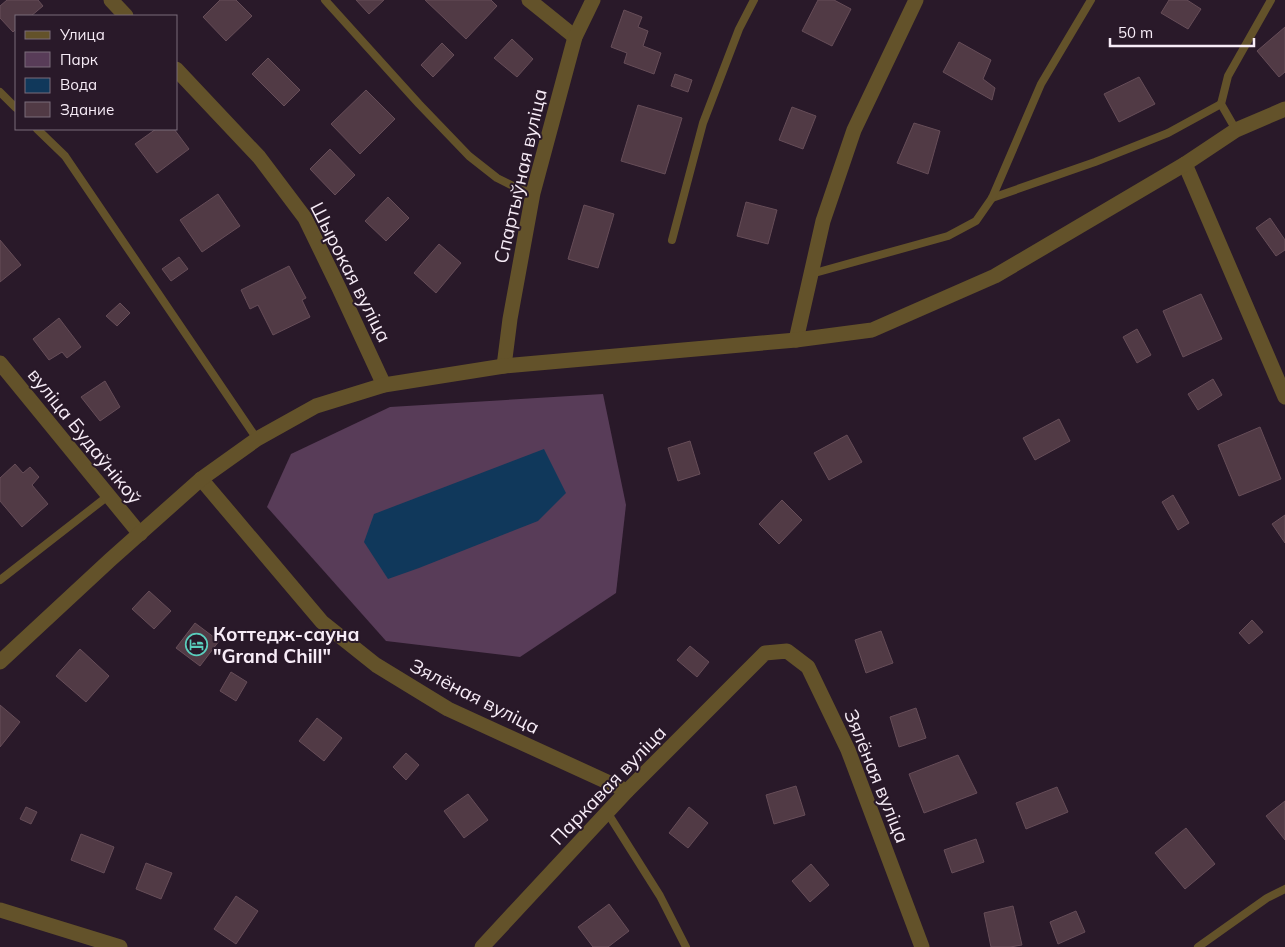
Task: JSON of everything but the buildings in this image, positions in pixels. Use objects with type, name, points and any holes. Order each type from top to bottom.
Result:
[{"type":"street","points":[[110,0],[125,15]]},
{"type":"street","points":[[529,0],[575,37]]},
{"type":"street","name":"Спартыўная вуліца","points":[[504,366],[510,319],[533,193],[575,37],[593,0]]},
{"type":"street","points":[[796,340],[823,221],[854,130],[916,0]]},
{"type":"street","name":"Шырокая вуліца","points":[[178,71],[259,157],[304,218],[384,385]]},
{"type":"street","points":[[0,662],[201,479],[257,439],[316,406],[384,385],[504,366],[796,340],[872,330],[995,276],[1185,164],[1236,130],[1285,109]]},
{"type":"street","points":[[1185,164],[1285,397]]},
{"type":"street","name":"вуліца Будаўнікоў","points":[[0,363],[140,534]]},
{"type":"street","name":"Зялёная вуліца","points":[[201,479],[322,622],[376,665],[448,709],[627,792]]},
{"type":"street","name":"Зялёная вуліца","points":[[765,653],[787,651],[808,667],[848,750],[922,947]]},
{"type":"street","name":"Паркавая вуліца","points":[[482,947],[607,812],[765,653]]},
{"type":"street","points":[[0,910],[120,947]]},
{"type":"lane","points":[[325,0],[469,156],[496,178],[533,193]]},
{"type":"lane","points":[[672,240],[702,123],[739,29],[754,0]]},
{"type":"lane","points":[[811,274],[948,236],[976,221],[992,198],[1041,84],[1091,0]]},
{"type":"lane","points":[[992,198],[1095,162],[1168,133],[1220,104],[1228,76],[1271,0]]},
{"type":"lane","points":[[0,92],[15,107]]},
{"type":"lane","points":[[1220,104],[1236,130]]},
{"type":"lane","points":[[38,130],[65,156],[257,439]]},
{"type":"lane","points":[[0,580],[108,496]]},
{"type":"lane","points":[[607,812],[660,896],[686,947]]},
{"type":"lane","points":[[1198,947],[1267,898],[1285,889]]},
{"type":"green space","points":[[603,394],[626,505],[616,593],[520,657],[386,641],[267,507],[291,454],[390,407]]},
{"type":"water","points":[[544,449],[566,493],[538,521],[388,579],[364,542],[374,514]]},
{"type":"place","name":"Коттедж-сауна \"Grand Chill\"","points":[[197,645]]}]
